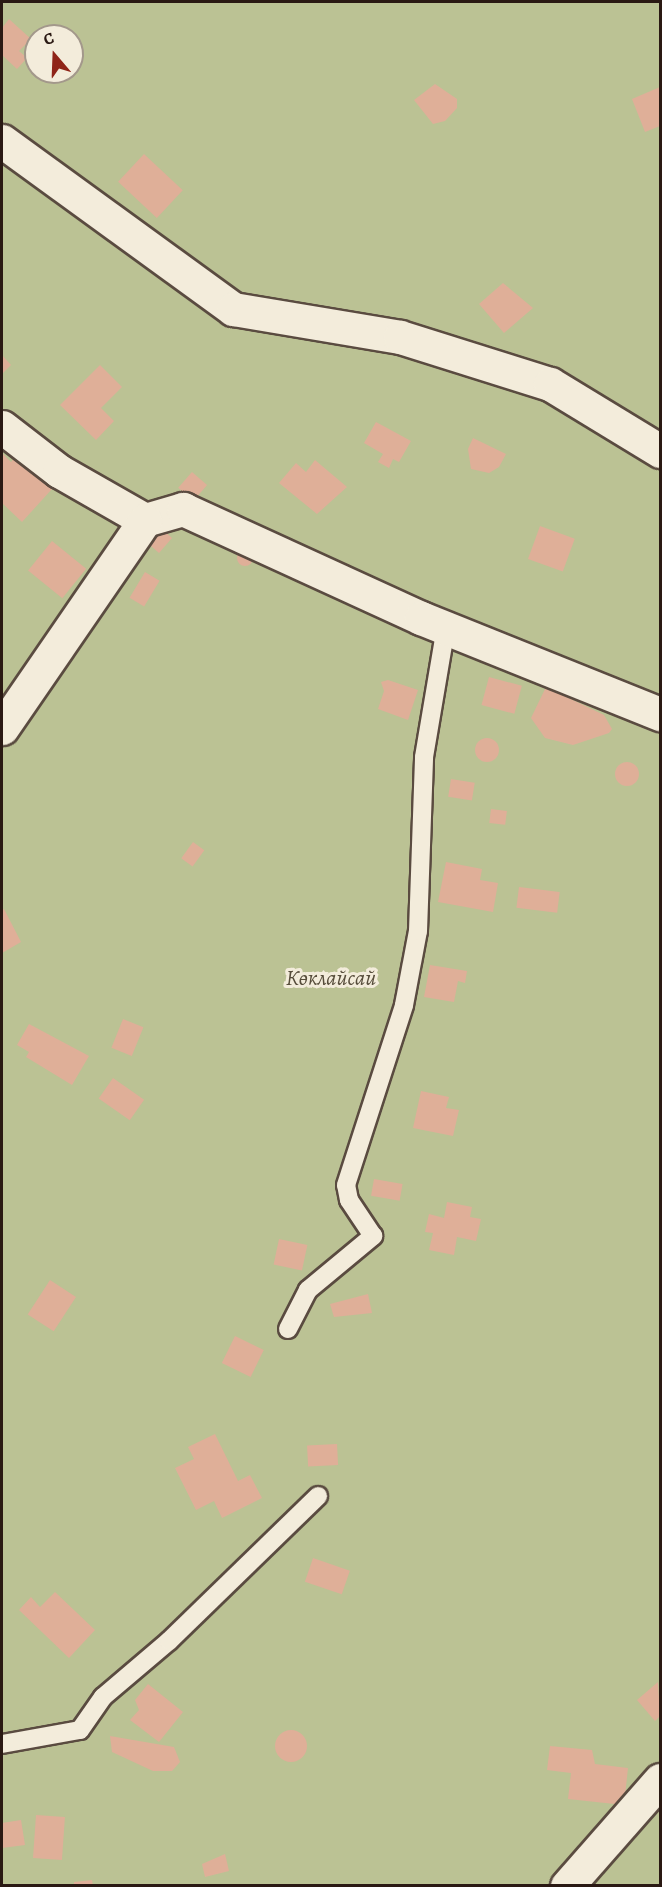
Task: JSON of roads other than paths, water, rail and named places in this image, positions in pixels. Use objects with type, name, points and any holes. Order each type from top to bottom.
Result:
[{"type":"street","points":[[2,141],[233,309],[400,337],[550,384],[660,451]]},
{"type":"street","points":[[2,427],[59,471],[145,519]]},
{"type":"street","points":[[2,728],[145,519],[183,509],[446,627],[660,714]]},
{"type":"street","points":[[567,1886],[660,1780]]},
{"type":"lane","points":[[288,1329],[308,1290],[372,1236],[370,1225],[349,1200],[346,1185],[404,1005],[418,931],[424,757],[446,627]]},
{"type":"lane","points":[[2,1744],[80,1730],[103,1697],[169,1641],[318,1496]]},
{"type":"park label","name":"Көклайсай","points":[[331,979]]}]
